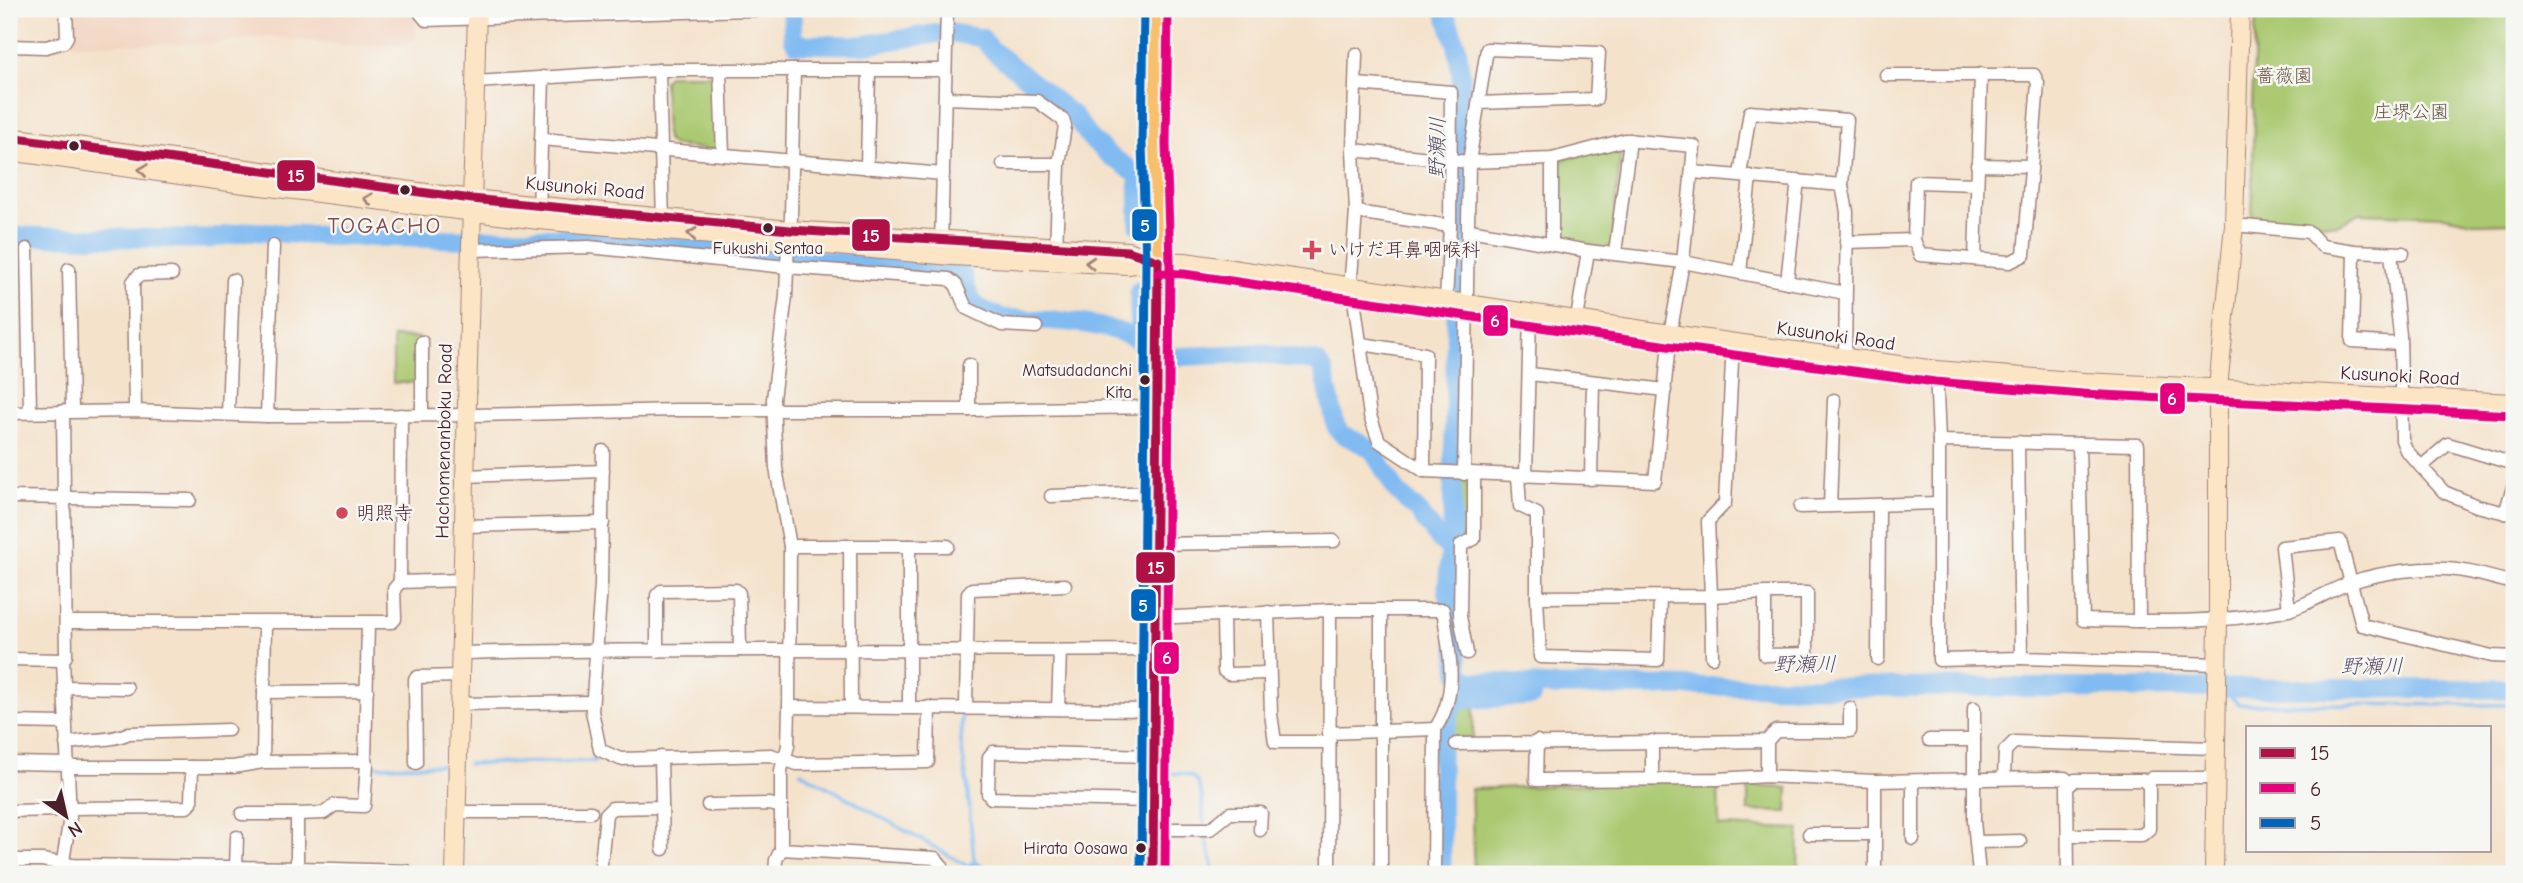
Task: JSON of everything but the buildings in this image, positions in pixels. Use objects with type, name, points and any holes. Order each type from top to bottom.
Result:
[{"type":"main road","points":[[1153,874],[1154,492],[1158,261],[1154,145],[1156,9]]},
{"type":"street","points":[[9,46],[46,47],[64,42],[67,37],[66,9]]},
{"type":"street","points":[[421,9],[426,20],[477,13],[777,9]]},
{"type":"street","points":[[941,248],[947,9]]},
{"type":"street","points":[[2214,874],[2218,388],[2234,225],[2240,9]]},
{"type":"street","name":"Hachomenanboku Road","points":[[455,874],[477,13]]},
{"type":"street","points":[[1447,300],[1450,226],[1459,162],[1478,103],[1486,49],[1599,53],[1596,99],[1478,103]]},
{"type":"street","points":[[1353,150],[1459,162],[1552,159],[1630,141],[1694,146],[1683,262],[1671,334],[1655,481],[1424,471],[1379,441],[1370,416],[1351,277],[1356,212],[1353,150],[1356,54]]},
{"type":"street","points":[[476,82],[659,70],[945,70]]},
{"type":"street","points":[[659,70],[663,224]]},
{"type":"street","points":[[720,70],[723,155]]},
{"type":"street","points":[[775,874],[776,860],[781,849],[781,770],[788,746],[790,546],[776,468],[773,409],[786,296],[794,70]]},
{"type":"street","points":[[867,168],[869,71]]},
{"type":"street","points":[[1975,258],[1981,74]]},
{"type":"street","points":[[1886,75],[2034,75],[2038,83],[2024,255],[2010,262],[1920,255],[1914,240],[1916,183],[1976,184]]},
{"type":"street","points":[[540,212],[543,77]]},
{"type":"street","points":[[1357,84],[1451,92],[1470,230],[1461,474],[1474,539],[1461,545],[1460,616],[1467,653]]},
{"type":"street","points":[[945,98],[1041,102],[1063,120],[1065,126],[1059,164],[1056,254]]},
{"type":"street","points":[[1740,273],[1750,112],[1847,120],[1842,185],[1847,212],[1845,358]]},
{"type":"street","name":"Kusunoki Road","points":[[9,137],[472,206]]},
{"type":"street","points":[[541,139],[943,174]]},
{"type":"street","points":[[1615,253],[1630,141]]},
{"type":"street","name":"Kusunoki Road","points":[[9,151],[472,206],[663,224],[788,250],[941,248],[1056,254],[1128,265],[1158,261],[1185,262],[1936,370],[2084,382],[2514,403]]},
{"type":"street","points":[[1552,159],[1552,244]]},
{"type":"street","points":[[1003,164],[1059,164]]},
{"type":"street","points":[[1977,165],[2031,166]]},
{"type":"street","points":[[1693,172],[1842,185]]},
{"type":"street","points":[[1787,282],[1798,180]]},
{"type":"street","points":[[1356,212],[1450,226]]},
{"type":"street","points":[[2234,225],[2308,232],[2322,246],[2397,253],[2402,440],[2406,450],[2444,492],[2477,506],[2510,514],[2514,484]]},
{"type":"street","points":[[1470,230],[1588,251],[1683,262],[1845,293]]},
{"type":"street","points":[[1846,242],[1914,240]]},
{"type":"street","points":[[470,243],[788,250],[949,279],[956,285],[967,308],[1002,326],[1036,327]]},
{"type":"street","points":[[267,416],[273,246]]},
{"type":"street","points":[[27,249],[30,412]]},
{"type":"street","points":[[1577,319],[1588,251]]},
{"type":"street","points":[[2354,251],[2352,341],[2400,344]]},
{"type":"street","points":[[62,869],[70,809],[63,660],[66,656],[67,622],[64,616],[66,583],[63,498],[68,411],[69,269]]},
{"type":"street","points":[[135,411],[133,282],[139,275],[172,274]]},
{"type":"street","points":[[229,414],[233,281]]},
{"type":"street","points":[[1530,313],[1530,374],[1520,506],[1537,514],[1540,657],[1658,660],[1660,597]]},
{"type":"street","points":[[422,342],[422,415]]},
{"type":"street","points":[[1712,657],[1708,521],[1725,503],[1733,342]]},
{"type":"street","points":[[1362,344],[1425,354],[1424,471]]},
{"type":"street","points":[[969,365],[969,410]]},
{"type":"street","points":[[1936,370],[1939,440],[1939,660],[2021,658],[2217,669]]},
{"type":"street","points":[[1530,374],[1665,390]]},
{"type":"street","points":[[1591,479],[1592,383]]},
{"type":"street","points":[[1830,506],[1834,400]]},
{"type":"street","points":[[9,413],[135,411],[267,416],[466,415],[773,409],[1155,407]]},
{"type":"street","points":[[67,622],[392,622],[395,619],[394,589],[400,582],[401,415]]},
{"type":"street","points":[[1939,440],[2138,445],[2139,621]]},
{"type":"street","points":[[2018,442],[2021,658]]},
{"type":"street","points":[[2079,444],[2082,620],[2181,622],[2289,610],[2351,582],[2426,569],[2457,570],[2514,583]]},
{"type":"street","points":[[2421,467],[2448,444],[2514,464]]},
{"type":"street","points":[[603,451],[598,652],[592,702],[600,750],[620,759],[771,755],[797,764],[929,768],[929,707]]},
{"type":"street","points":[[464,476],[603,471]]},
{"type":"street","points":[[1051,496],[1154,492]]},
{"type":"street","points":[[9,497],[190,500]]},
{"type":"street","points":[[1800,507],[1938,503]]},
{"type":"street","points":[[1878,659],[1880,505]]},
{"type":"street","points":[[463,526],[603,523]]},
{"type":"street","points":[[1154,544],[1334,541]]},
{"type":"street","points":[[2289,610],[2282,547],[2340,541],[2362,625],[2492,656],[2514,657]]},
{"type":"street","points":[[790,546],[948,546]]},
{"type":"street","points":[[850,546],[851,707]]},
{"type":"street","points":[[909,546],[909,707]]},
{"type":"street","points":[[400,582],[462,580]]},
{"type":"street","points":[[966,707],[968,593],[972,589],[1065,585]]},
{"type":"street","points":[[657,651],[657,595],[661,590],[736,590],[739,593],[740,650]]},
{"type":"street","points":[[1537,597],[1660,597],[1765,593],[1807,593],[1807,654],[1765,654],[1765,593]]},
{"type":"street","points":[[1153,618],[1329,610],[1443,610],[1451,664],[1451,689],[1441,721],[1435,729],[1434,874]]},
{"type":"street","points":[[1329,610],[1329,874]]},
{"type":"street","points":[[1381,610],[1381,874]]},
{"type":"street","points":[[1268,612],[1270,713],[1275,742],[1435,729]]},
{"type":"street","points":[[1223,615],[1224,671],[1229,674],[1269,673]]},
{"type":"street","points":[[263,762],[265,623]]},
{"type":"street","points":[[242,814],[324,813],[335,805],[364,806],[368,623]]},
{"type":"street","points":[[1058,709],[1060,650]]},
{"type":"street","points":[[460,653],[1153,650]]},
{"type":"street","points":[[9,659],[63,660]]},
{"type":"street","points":[[416,763],[415,679],[460,676]]},
{"type":"street","points":[[64,687],[127,688]]},
{"type":"street","points":[[264,692],[367,691]]},
{"type":"street","points":[[459,704],[592,702]]},
{"type":"street","points":[[789,706],[1153,710]]},
{"type":"street","points":[[1767,776],[1767,741],[1776,731],[1850,731],[1850,708]]},
{"type":"street","points":[[1974,708],[1975,821],[1979,874]]},
{"type":"street","points":[[9,722],[64,723]]},
{"type":"street","points":[[65,744],[85,739],[119,738],[130,733],[228,730]]},
{"type":"street","points":[[1928,740],[1973,740]]},
{"type":"street","points":[[1457,744],[1523,744],[1537,741],[1767,741]]},
{"type":"street","points":[[1537,741],[1536,780],[1718,779],[1767,776],[1875,781],[2065,778],[2071,784]]},
{"type":"street","points":[[1652,741],[1652,779]]},
{"type":"street","points":[[2004,778],[2005,751],[2014,742],[2216,748]]},
{"type":"street","points":[[1153,756],[993,752],[989,757],[988,794],[991,798],[1153,801]]},
{"type":"street","points":[[661,757],[663,849]]},
{"type":"street","points":[[9,763],[233,767],[263,762],[365,761]]},
{"type":"street","points":[[9,811],[187,807],[191,803],[192,767]]},
{"type":"street","points":[[2147,783],[2152,778],[2215,778]]},
{"type":"street","points":[[2068,835],[2142,835],[2149,829],[2149,785],[2144,780],[2075,780],[2067,787],[2068,874]]},
{"type":"street","points":[[1875,781],[1875,874]]},
{"type":"street","points":[[1913,781],[1913,839]]},
{"type":"street","points":[[708,805],[770,804],[781,807]]},
{"type":"street","points":[[600,874],[606,814],[612,808],[662,807]]},
{"type":"street","points":[[456,812],[591,812]]},
{"type":"street","points":[[1153,829],[1210,829],[1230,813],[1261,813],[1260,830]]},
{"type":"street","points":[[297,814],[297,871]]},
{"type":"street","points":[[1809,834],[1875,834]]},
{"type":"street","points":[[236,868],[237,837]]},
{"type":"street","points":[[1978,842],[2020,841]]},
{"type":"street","points":[[781,849],[935,858],[942,866],[942,874]]},
{"type":"street","points":[[9,860],[42,860],[62,869],[406,871]]},
{"type":"shaded area","points":[[70,9],[416,9],[416,39],[399,46],[348,45],[272,36],[206,44],[73,44]]},
{"type":"green space","name":"庄堺公園","points":[[2256,9],[2514,9],[2514,223],[2483,224],[2444,216],[2359,213],[2337,225],[2252,217]]},
{"type":"green space","points":[[669,75],[712,75],[717,81],[719,145],[714,150],[672,145],[666,139],[664,80]]},
{"type":"green space","points":[[1618,146],[1621,148],[1612,246],[1607,249],[1561,241],[1556,237],[1556,167],[1561,160]]},
{"type":"green space","points":[[393,337],[419,338],[419,382],[393,383]]},
{"type":"green space","points":[[1459,479],[1463,479],[1470,486],[1471,509],[1467,531],[1458,541]]},
{"type":"green space","points":[[1465,702],[1474,702],[1473,738],[1449,738],[1460,706]]},
{"type":"green space","points":[[1718,779],[1719,826],[1799,829],[1798,874],[1474,874],[1471,789]]},
{"type":"green space","points":[[1748,786],[1788,788],[1787,812],[1748,811]]},
{"type":"waterway","name":"野瀬川","points":[[1444,9],[1457,47],[1461,76],[1457,290]]},
{"type":"waterway","points":[[792,14],[793,39],[797,44],[862,45],[941,33]]},
{"type":"waterway","points":[[952,33],[982,38],[992,50],[1074,116],[1090,138],[1110,156],[1138,174],[1139,225]]},
{"type":"waterway","points":[[9,236],[209,239],[247,231],[455,239],[571,237],[960,273],[974,304],[1003,318],[1091,325],[1141,341]]},
{"type":"waterway","points":[[1139,291],[1139,340]]},
{"type":"waterway","name":"野瀬川","points":[[1456,314],[1452,534],[1447,588],[1459,673],[1469,681],[1553,686],[2514,689]]},
{"type":"waterway","points":[[1171,357],[1257,353],[1317,362],[1324,371],[1336,427],[1342,434],[1372,449],[1397,492],[1418,511],[1451,550]]},
{"type":"waterway","points":[[2224,691],[2239,704],[2514,705]]},
{"type":"waterway","points":[[1442,874],[1441,741],[1455,700],[1532,696]]},
{"type":"waterway","points":[[801,772],[975,870],[961,743],[962,711]]},
{"type":"waterway","points":[[468,764],[596,761]]},
{"type":"waterway","points":[[371,766],[442,765]]},
{"type":"waterway","points":[[1168,773],[1186,774],[1199,785],[1204,824]]},
{"type":"waterway","points":[[1205,834],[1215,874]]},
{"type":"waterway","points":[[974,874],[975,870]]},
{"type":"transit line","name":"5","points":[[1141,874],[1146,261],[1142,144],[1144,9]]},
{"type":"transit line","name":"6","points":[[1165,874],[1170,261],[1166,144],[1168,9]]},
{"type":"transit line","name":"15","points":[[9,137],[472,199],[790,230],[1128,251],[1158,261]]},
{"type":"transit line","name":"15","points":[[1153,874],[1158,261]]},
{"type":"transit line","name":"6","points":[[1158,273],[1184,274],[1668,346],[1935,382],[2083,394],[2513,415]]},
{"type":"place","name":"Fukushi Sentaa","points":[[768,228]]},
{"type":"place","name":"いけだ耳鼻咽喉科","points":[[1312,250]]},
{"type":"place","name":"Matsudadanchi Kita","points":[[1145,380]]},
{"type":"place","name":"明照寺","points":[[342,513]]},
{"type":"place","name":"Hirata Oosawa","points":[[1141,848]]},
{"type":"district","name":"TOGACHO","points":[[385,225]]},
{"type":"park label","name":"薔薇園","points":[[2284,76]]}]
